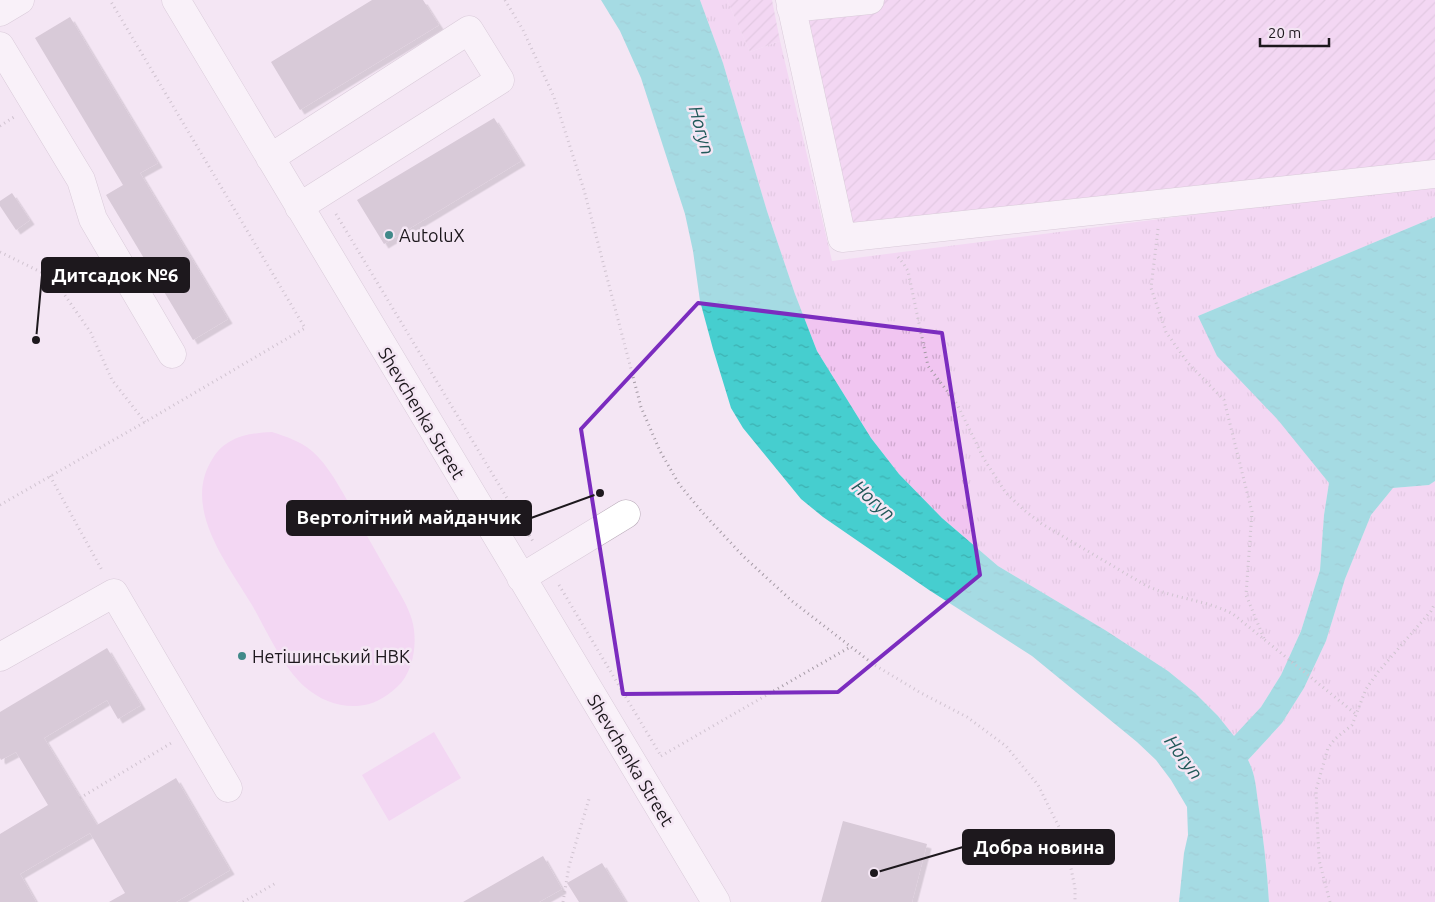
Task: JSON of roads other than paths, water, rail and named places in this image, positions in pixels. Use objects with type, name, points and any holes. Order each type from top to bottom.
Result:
[{"type":"street","points":[[0,12],[20,0]]},
{"type":"street","name":"Shevchenka Street","points":[[176,0],[716,902]]},
{"type":"street","points":[[870,0],[791,4],[842,238],[1435,174]]},
{"type":"street","points":[[270,158],[468,30],[500,80],[299,207]]},
{"type":"street","points":[[0,46],[81,180],[93,219],[172,354]]},
{"type":"street","points":[[521,578],[626,514]]},
{"type":"street","points":[[0,657],[114,593],[228,788]]},
{"type":"water","name":"Horyn","points":[[601,0],[700,0],[723,63],[767,211],[795,294],[817,351],[871,438],[899,474],[942,518],[998,566],[1105,630],[1168,671],[1195,693],[1218,716],[1234,736],[1261,707],[1281,675],[1301,631],[1320,570],[1324,515],[1329,483],[1278,420],[1217,356],[1198,316],[1435,217],[1435,481],[1429,485],[1393,488],[1371,515],[1345,579],[1326,641],[1304,688],[1282,723],[1248,760],[1256,786],[1265,852],[1269,902],[1179,902],[1184,853],[1188,835],[1187,807],[1171,780],[1156,760],[1137,742],[1032,656],[929,590],[823,517],[801,499],[743,428],[731,408],[713,349],[700,301],[693,251],[685,214],[641,78],[620,31]]},
{"type":"place","name":"AutoluX","points":[[389,235]]},
{"type":"place","name":"Дитсадок №6","points":[[36,340]]},
{"type":"place","name":"Вертолітний майданчик","points":[[600,493]]},
{"type":"place","name":"Нетішинський НВК","points":[[242,656]]},
{"type":"place","name":"Добра новина","points":[[874,873]]}]
